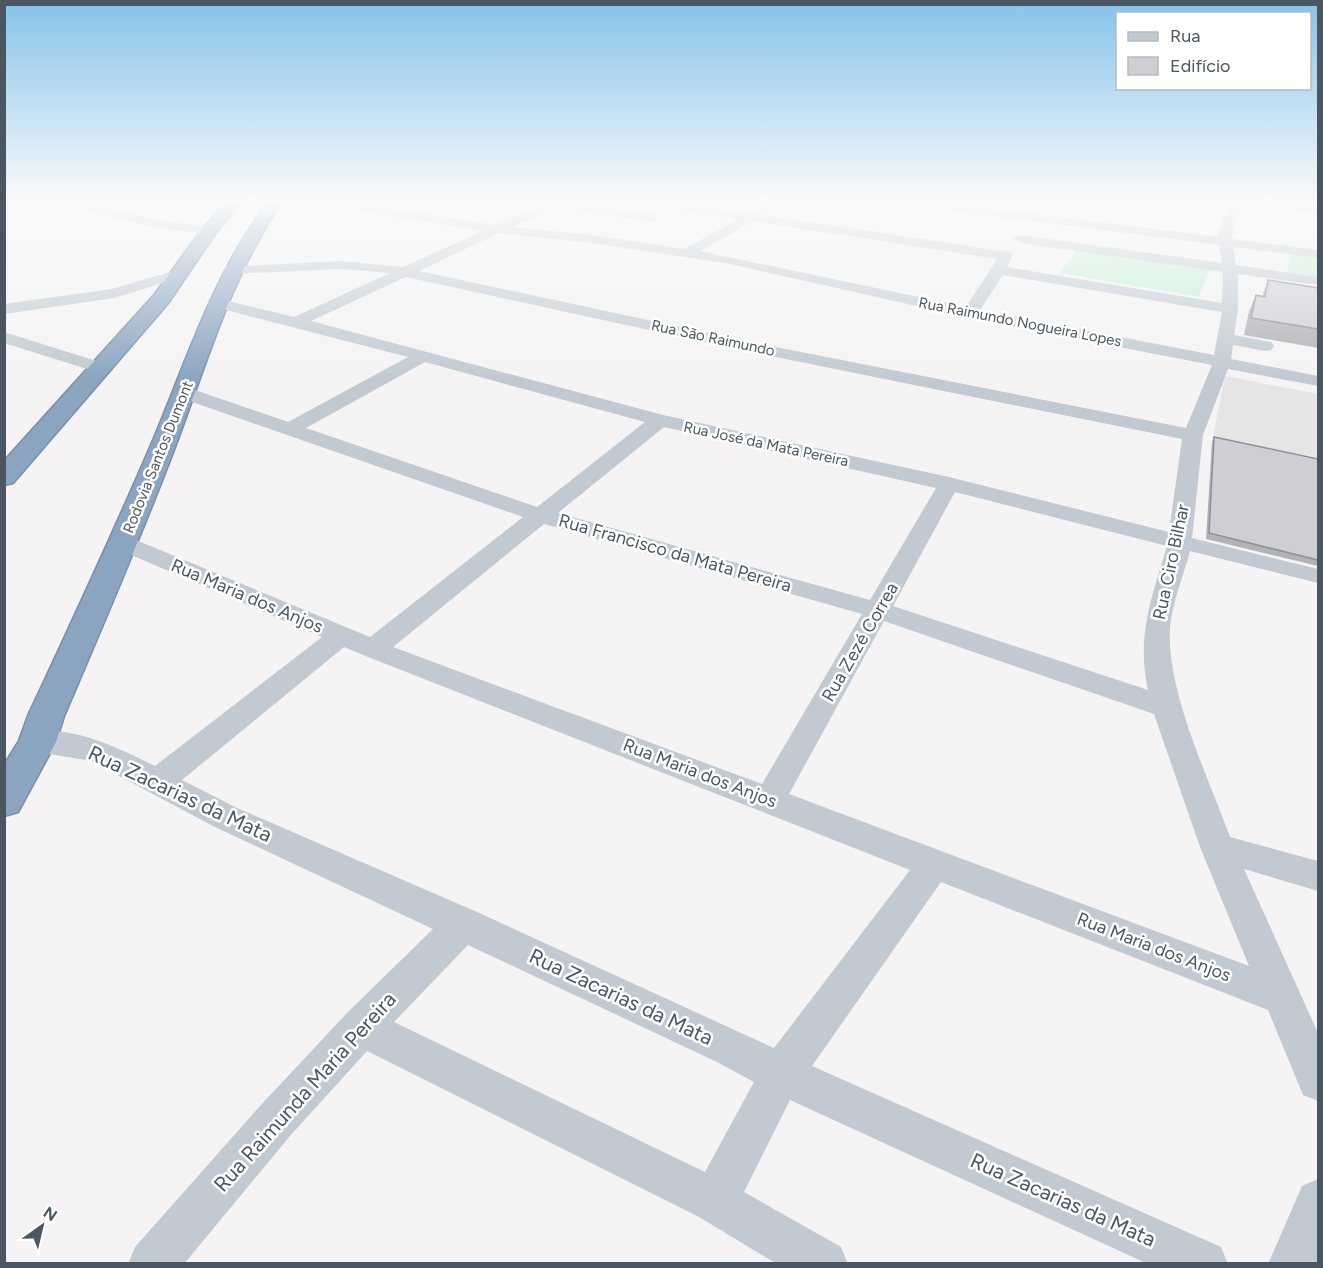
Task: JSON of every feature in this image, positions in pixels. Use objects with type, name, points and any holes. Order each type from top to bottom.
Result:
[{"type":"highway","points":[[4,477],[162,298],[187,261]]},
{"type":"highway","name":"Rodovia Santos Dumont","points":[[41,729],[123,543],[185,393],[216,303],[236,261]]},
{"type":"highway","points":[[4,769],[41,729]]},
{"type":"highway","points":[[4,801],[41,729]]},
{"type":"street","points":[[296,322],[428,261]]},
{"type":"street","name":"Rua Raimundo Nogueira Lopes","points":[[726,261],[970,313],[1224,351],[1318,381]]},
{"type":"street","points":[[992,261],[1230,309]]},
{"type":"street","name":"Rua Ciro Bilhar","points":[[1228,261],[1230,309],[1224,351],[1193,435],[1180,542],[1157,626],[1159,675],[1167,706],[1217,848],[1318,1080]]},
{"type":"street","points":[[1262,261],[1318,281]]},
{"type":"street","points":[[970,313],[1002,263]]},
{"type":"street","name":"Rua São Raimundo","points":[[231,270],[357,265],[404,272],[741,345],[1193,435]]},
{"type":"street","points":[[114,293],[177,274]]},
{"type":"street","points":[[4,309],[114,293],[140,293],[162,298]]},
{"type":"street","name":"Rua José da Mata Pereira","points":[[216,303],[296,322],[660,420],[950,484],[1318,576]]},
{"type":"street","points":[[4,337],[100,368]]},
{"type":"street","points":[[1224,351],[1265,346]]},
{"type":"street","points":[[290,429],[422,357]]},
{"type":"street","name":"Rua Francisco da Mata Pereira","points":[[185,393],[542,516],[878,610],[1167,706]]},
{"type":"street","points":[[373,649],[660,420]]},
{"type":"street","name":"Rua Zezé Correa","points":[[769,800],[950,484]]},
{"type":"street","name":"Rua Maria dos Anjos","points":[[123,543],[373,649],[1280,996]]},
{"type":"street","points":[[156,783],[341,636]]},
{"type":"street","name":"Rua Zacarias da Mata","points":[[41,729],[102,753],[225,817],[464,924],[732,1048],[781,1074],[1204,1263]]},
{"type":"street","points":[[1217,848],[1318,876]]},
{"type":"street","points":[[715,1201],[781,1074],[935,863]]},
{"type":"street","name":"Rua Raimunda Maria Pereira","points":[[152,1263],[275,1121],[361,1027],[464,924]]},
{"type":"street","points":[[361,1027],[715,1201],[824,1263]]},
{"type":"street","points":[[1292,1263],[1318,1202]]},
{"type":"shaded area","points":[[1225,376],[1318,394],[1318,464],[1212,442]]},
{"type":"green space","points":[[1068,261],[1154,261],[1209,270],[1199,297],[1060,273]]},
{"type":"green space","points":[[1289,261],[1318,261],[1318,279],[1287,274]]},
{"type":"building","points":[[1268,280],[1318,288],[1318,329],[1251,318],[1256,295],[1265,297]]},
{"type":"building","points":[[1214,437],[1318,459],[1318,560],[1209,533]]}]
